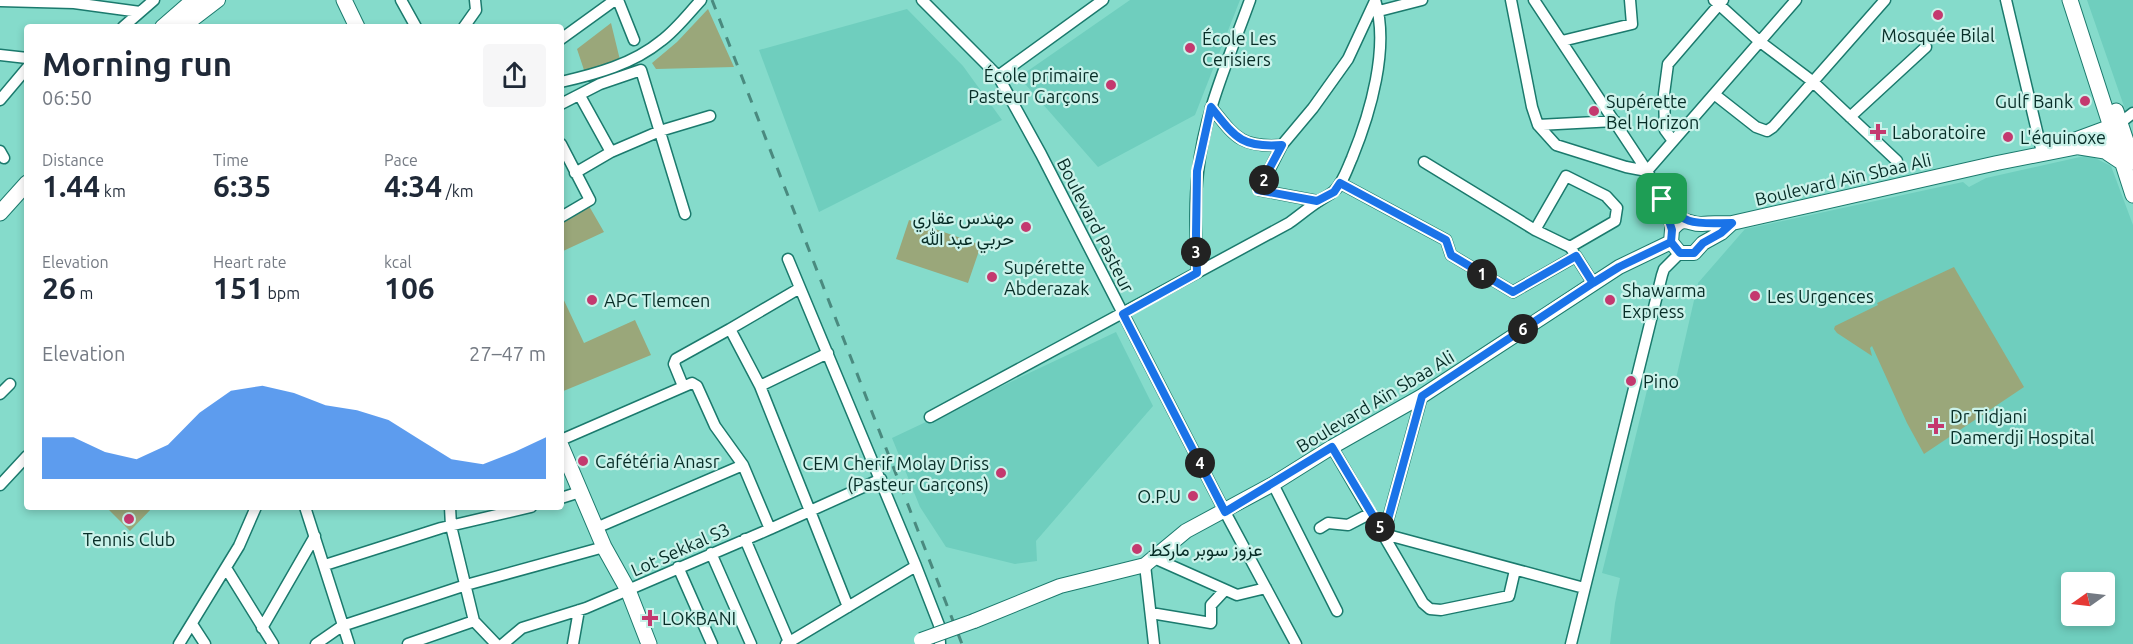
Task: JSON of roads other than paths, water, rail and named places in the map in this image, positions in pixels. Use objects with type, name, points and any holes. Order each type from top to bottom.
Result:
[{"type":"main road","points":[[165,24],[193,0]]},
{"type":"main road","points":[[175,24],[205,0]]},
{"type":"main road","points":[[186,24],[218,0]]},
{"type":"main road","points":[[2070,0],[2118,132]]},
{"type":"main road","points":[[2080,0],[2127,161],[2133,195]]},
{"type":"main road","points":[[344,4],[355,24]]},
{"type":"main road","name":"Boulevard Aïn Sbaa Ali","points":[[1997,163],[2041,148],[2118,132]]},
{"type":"main road","name":"Boulevard Aïn Sbaa Ali","points":[[1732,223],[1997,163],[2080,147],[2118,132]]},
{"type":"main road","points":[[2080,147],[2105,151],[2127,161]]},
{"type":"main road","points":[[0,213],[24,190]]},
{"type":"main road","points":[[1680,222],[1732,223],[1721,233],[1703,243],[1694,253],[1674,242],[1680,222]]},
{"type":"main road","points":[[1692,222],[1704,233],[1703,243]]},
{"type":"main road","name":"Boulevard Aïn Sbaa Ali","points":[[916,642],[1060,586],[1150,562],[1186,531],[1225,512],[1422,396],[1619,267],[1674,242]]},
{"type":"main road","points":[[564,453],[604,547],[628,590],[650,644]]},
{"type":"street","points":[[126,24],[154,0]]},
{"type":"street","points":[[401,0],[414,24]]},
{"type":"street","points":[[466,24],[476,10],[476,0]]},
{"type":"street","points":[[564,37],[616,0],[634,40]]},
{"type":"street","points":[[564,81],[595,75],[636,57],[662,41],[701,0]]},
{"type":"street","name":"Boulevard Pasteur","points":[[922,0],[998,76],[1041,154],[1225,512],[1296,644]]},
{"type":"street","points":[[998,76],[1103,0]]},
{"type":"street","points":[[1197,273],[1197,171],[1211,107],[1250,0]]},
{"type":"street","points":[[1376,4],[1422,0]]},
{"type":"street","points":[[1510,0],[1532,107],[1538,125],[1556,145],[1626,167],[1647,171]]},
{"type":"street","points":[[1534,0],[1647,171],[1662,199],[1674,242],[1660,279],[1571,644]]},
{"type":"street","points":[[1562,41],[1632,24],[1630,0]]},
{"type":"street","points":[[1647,171],[1796,0]]},
{"type":"street","points":[[1714,94],[1755,127],[1767,131],[1885,0]]},
{"type":"street","points":[[2006,0],[2041,148]]},
{"type":"street","points":[[0,1],[75,1],[140,12]]},
{"type":"street","points":[[1673,141],[1665,130],[1664,94],[1668,64],[1718,2],[1759,41],[1812,81],[1897,161]]},
{"type":"street","points":[[1317,201],[1258,190],[1282,145],[1313,108],[1348,59],[1376,4]]},
{"type":"street","points":[[930,417],[1289,223],[1317,201],[1334,192],[1363,130],[1375,87],[1379,58],[1376,4]]},
{"type":"street","points":[[1850,117],[1926,47]]},
{"type":"street","points":[[0,55],[24,58]]},
{"type":"street","points":[[564,103],[600,84],[641,70],[685,214]]},
{"type":"street","points":[[0,100],[24,72]]},
{"type":"street","points":[[580,96],[612,152]]},
{"type":"street","points":[[1211,107],[1236,136],[1248,143],[1261,147],[1282,145]]},
{"type":"street","points":[[2118,132],[2133,113]]},
{"type":"street","points":[[575,173],[612,152],[660,131],[710,116]]},
{"type":"street","points":[[1538,125],[1615,121]]},
{"type":"street","points":[[564,150],[590,200],[564,215]]},
{"type":"street","points":[[1424,162],[1573,252],[1593,283]]},
{"type":"street","points":[[1340,183],[1446,240],[1451,255],[1513,292],[1615,221],[1617,208],[1606,196],[1566,176],[1535,230]]},
{"type":"street","points":[[1662,199],[1674,212],[1692,222]]},
{"type":"street","points":[[788,259],[916,566],[939,625],[940,644]]},
{"type":"street","points":[[683,386],[674,364],[676,359],[800,288]]},
{"type":"street","points":[[730,329],[760,386],[848,607]]},
{"type":"street","points":[[760,386],[828,353]]},
{"type":"street","points":[[564,439],[692,383],[697,386],[715,426],[743,465],[770,529]]},
{"type":"street","points":[[0,394],[10,384]]},
{"type":"street","points":[[1384,534],[1422,396]]},
{"type":"street","points":[[1332,447],[1423,603],[1430,609],[1441,610],[1509,596],[1515,570]]},
{"type":"street","points":[[0,485],[24,459]]},
{"type":"street","points":[[596,528],[743,465]]},
{"type":"street","name":"Lot Sekkal S3","points":[[503,644],[522,628],[579,610],[628,590],[881,478]]},
{"type":"street","points":[[1273,484],[1337,610]]},
{"type":"street","points":[[564,497],[580,492]]},
{"type":"street","points":[[179,644],[226,568],[254,510]]},
{"type":"street","points":[[306,510],[349,644]]},
{"type":"street","points":[[450,510],[451,526],[474,621],[496,644]]},
{"type":"street","points":[[325,565],[441,528],[518,510]]},
{"type":"street","points":[[1320,528],[1328,523],[1348,525],[1371,513]]},
{"type":"street","points":[[1384,534],[1584,588]]},
{"type":"street","points":[[262,627],[315,536]]},
{"type":"street","points":[[745,539],[788,643],[916,566]]},
{"type":"street","points":[[315,644],[342,626],[466,585],[604,547]]},
{"type":"street","points":[[711,554],[751,644]]},
{"type":"street","points":[[1154,644],[1150,562],[1237,595],[1266,588]]},
{"type":"street","points":[[678,567],[712,644]]},
{"type":"street","points":[[226,568],[273,644]]},
{"type":"street","points":[[1151,614],[1211,623],[1211,605],[1225,590]]},
{"type":"street","points":[[573,644],[579,610]]},
{"type":"street","points":[[408,644],[474,621]]},
{"type":"street","points":[[192,624],[205,644]]},
{"type":"railway","points":[[712,0],[962,644]]},
{"type":"place","name":"Mosquée Bilal","points":[[1938,15]]},
{"type":"place","name":"École Les Cerisiers","points":[[1190,48]]},
{"type":"place","name":"École primaire Pasteur Garçons","points":[[1111,85]]},
{"type":"place","name":"Gulf Bank","points":[[2085,101]]},
{"type":"place","name":"Supérette Bel Horizon","points":[[1594,111]]},
{"type":"place","name":"Laboratoire","points":[[1878,132]]},
{"type":"place","name":"L'équinoxe","points":[[2008,137]]},
{"type":"place","name":"مهندس عقاري حربي عبد الله","points":[[1026,227]]},
{"type":"place","name":"Supérette Abderazak","points":[[992,277]]},
{"type":"place","name":"Les Urgences","points":[[1755,296]]},
{"type":"place","name":"APC Tlemcen","points":[[592,300]]},
{"type":"place","name":"Shawarma Express","points":[[1610,300]]},
{"type":"place","name":"Pino","points":[[1631,381]]},
{"type":"place","name":"Dr Tidjani Damerdji Hospital","points":[[1936,426]]},
{"type":"place","name":"Cafétéria Anasr","points":[[583,461]]},
{"type":"place","name":"CEM Cherif Molay Driss (Pasteur Garçons)","points":[[1001,473]]},
{"type":"place","name":"O.P.U","points":[[1193,496]]},
{"type":"place","name":"Tennis Club","points":[[129,519]]},
{"type":"place","name":"عزوز سوبر ماركط","points":[[1137,549]]},
{"type":"place","name":"LOKBANI","points":[[650,618]]}]
